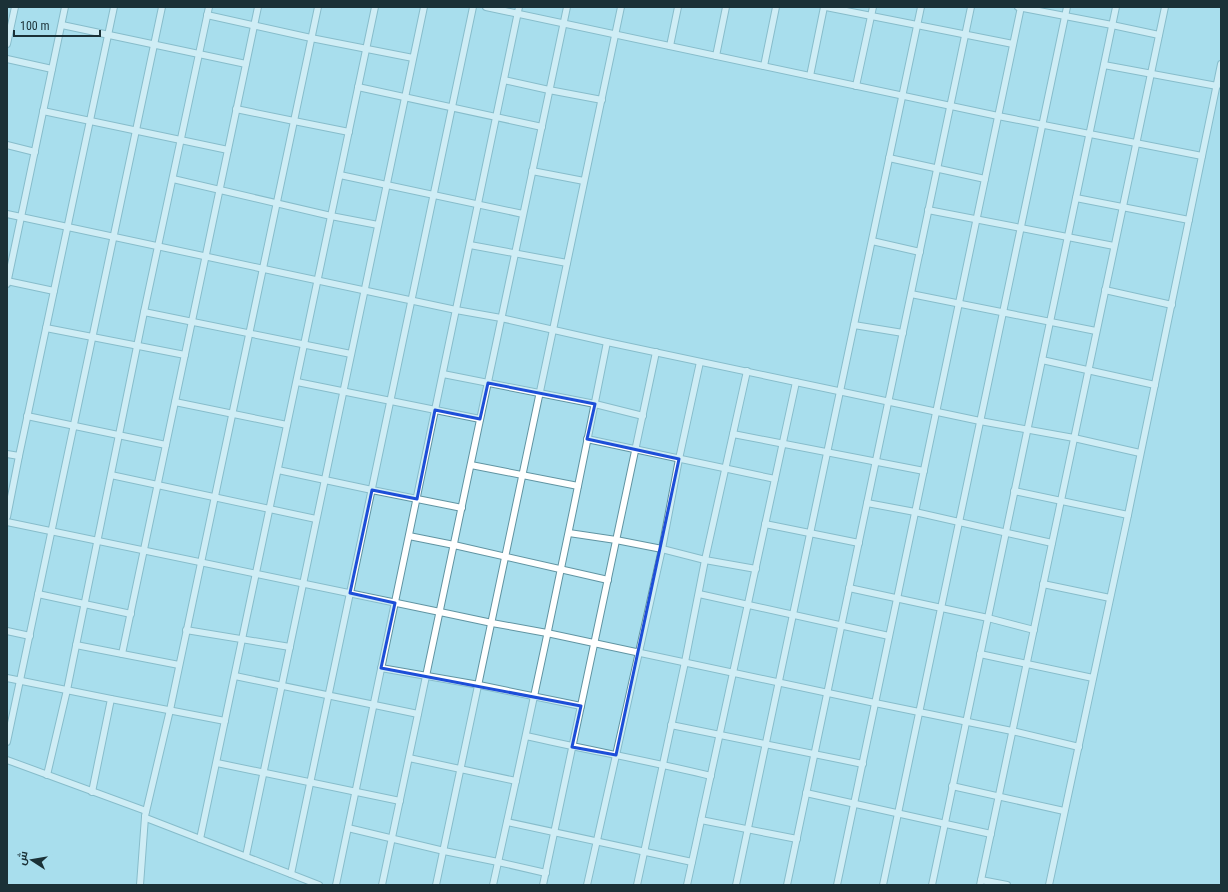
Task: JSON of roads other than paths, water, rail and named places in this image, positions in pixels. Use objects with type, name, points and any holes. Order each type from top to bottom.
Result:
[{"type":"street","points":[[7,44],[14,7]]},
{"type":"street","points":[[54,291],[7,282],[65,7]]},
{"type":"street","points":[[7,517],[114,7]]},
{"type":"street","points":[[7,742],[162,7]]},
{"type":"street","points":[[47,775],[67,690],[144,312],[209,7]]},
{"type":"street","points":[[122,654],[258,7]]},
{"type":"street","points":[[140,885],[146,814],[170,710],[318,7]]},
{"type":"street","points":[[200,839],[375,7]]},
{"type":"street","points":[[246,856],[424,7]]},
{"type":"street","points":[[291,874],[473,7]]},
{"type":"street","points":[[486,7],[519,10],[564,23],[902,96],[1202,156]]},
{"type":"street","points":[[382,885],[567,7]]},
{"type":"street","points":[[436,885],[621,7]]},
{"type":"street","points":[[670,46],[678,7]]},
{"type":"street","points":[[716,56],[726,7]]},
{"type":"street","points":[[764,66],[776,7]]},
{"type":"street","points":[[810,76],[825,7],[1013,44]]},
{"type":"street","points":[[856,86],[873,7]]},
{"type":"street","points":[[736,885],[921,7]]},
{"type":"street","points":[[788,885],[814,753],[971,7]]},
{"type":"street","points":[[837,885],[1020,7],[1159,36]]},
{"type":"street","points":[[883,885],[1067,7]]},
{"type":"street","points":[[932,885],[1116,7]]},
{"type":"street","points":[[1007,885],[980,882],[1165,7]]},
{"type":"street","points":[[336,885],[519,10]]},
{"type":"street","points":[[207,15],[311,38],[413,58]]},
{"type":"street","points":[[62,25],[246,64]]},
{"type":"street","points":[[7,59],[52,69]]},
{"type":"street","points":[[1049,885],[1172,305],[1221,64]]},
{"type":"street","points":[[1104,65],[1217,86]]},
{"type":"street","points":[[504,80],[602,100]]},
{"type":"street","points":[[358,87],[542,127]]},
{"type":"street","points":[[236,108],[349,132]]},
{"type":"street","points":[[44,111],[228,150]]},
{"type":"street","points":[[7,145],[35,152]]},
{"type":"street","points":[[889,158],[985,178]]},
{"type":"street","points":[[532,171],[584,182]]},
{"type":"street","points":[[340,176],[523,214]]},
{"type":"street","points":[[173,179],[332,216],[378,225]]},
{"type":"street","points":[[1076,198],[1189,220]]},
{"type":"street","points":[[928,210],[1114,246]]},
{"type":"street","points":[[7,214],[456,310],[502,318],[888,402],[1074,438],[1140,453]]},
{"type":"street","points":[[872,241],[920,252]]},
{"type":"street","points":[[470,245],[567,263]]},
{"type":"street","points":[[1105,290],[1172,305]]},
{"type":"street","points":[[911,294],[1096,331]]},
{"type":"street","points":[[144,312],[351,354]]},
{"type":"street","points":[[854,325],[903,333]]},
{"type":"street","points":[[46,328],[185,355]]},
{"type":"street","points":[[493,885],[569,533],[607,342]]},
{"type":"street","points":[[543,885],[656,352]]},
{"type":"street","points":[[1042,360],[1155,385]]},
{"type":"street","points":[[587,885],[662,549],[679,459],[700,362]]},
{"type":"street","points":[[637,885],[685,662],[705,560],[747,371]]},
{"type":"street","points":[[443,374],[595,404],[643,416]]},
{"type":"street","points":[[297,382],[480,419]]},
{"type":"street","points":[[687,885],[796,382]]},
{"type":"street","points":[[175,402],[288,425]]},
{"type":"street","points":[[27,416],[166,445]]},
{"type":"street","points":[[733,434],[924,471]]},
{"type":"street","points":[[587,439],[774,479]]},
{"type":"street","points":[[7,454],[19,456]]},
{"type":"street","points":[[470,465],[578,486]]},
{"type":"street","points":[[278,470],[462,508]]},
{"type":"street","points":[[111,475],[316,518]]},
{"type":"street","points":[[1014,491],[1128,515]]},
{"type":"street","points":[[867,503],[915,512],[1052,543]]},
{"type":"street","points":[[7,522],[492,623],[547,633],[1012,731],[1079,747]]},
{"type":"street","points":[[765,524],[859,543]]},
{"type":"street","points":[[569,533],[616,540],[662,549],[705,560],[756,569]]},
{"type":"street","points":[[409,536],[506,556],[608,580]]},
{"type":"street","points":[[1043,584],[1110,598]]},
{"type":"street","points":[[849,588],[988,618],[1034,630]]},
{"type":"street","points":[[38,594],[130,614]]},
{"type":"street","points":[[699,594],[889,636]]},
{"type":"street","points":[[186,630],[290,647]]},
{"type":"street","points":[[7,631],[30,636]]},
{"type":"street","points":[[76,645],[179,665]]},
{"type":"street","points":[[980,654],[1093,678]]},
{"type":"street","points":[[381,668],[479,685],[581,706]]},
{"type":"street","points":[[235,676],[418,714]]},
{"type":"street","points":[[7,678],[225,721]]},
{"type":"street","points":[[92,792],[111,699]]},
{"type":"street","points":[[671,725],[863,764]]},
{"type":"street","points":[[526,736],[663,764],[711,776]]},
{"type":"street","points":[[409,758],[516,781]]},
{"type":"street","points":[[7,760],[92,792],[146,814],[200,839],[319,885]]},
{"type":"street","points":[[216,763],[400,801]]},
{"type":"street","points":[[952,786],[1064,811]]},
{"type":"street","points":[[806,794],[991,834]]},
{"type":"street","points":[[701,820],[797,839]]},
{"type":"street","points":[[507,822],[692,862]]},
{"type":"street","points":[[348,828],[546,873]]}]
